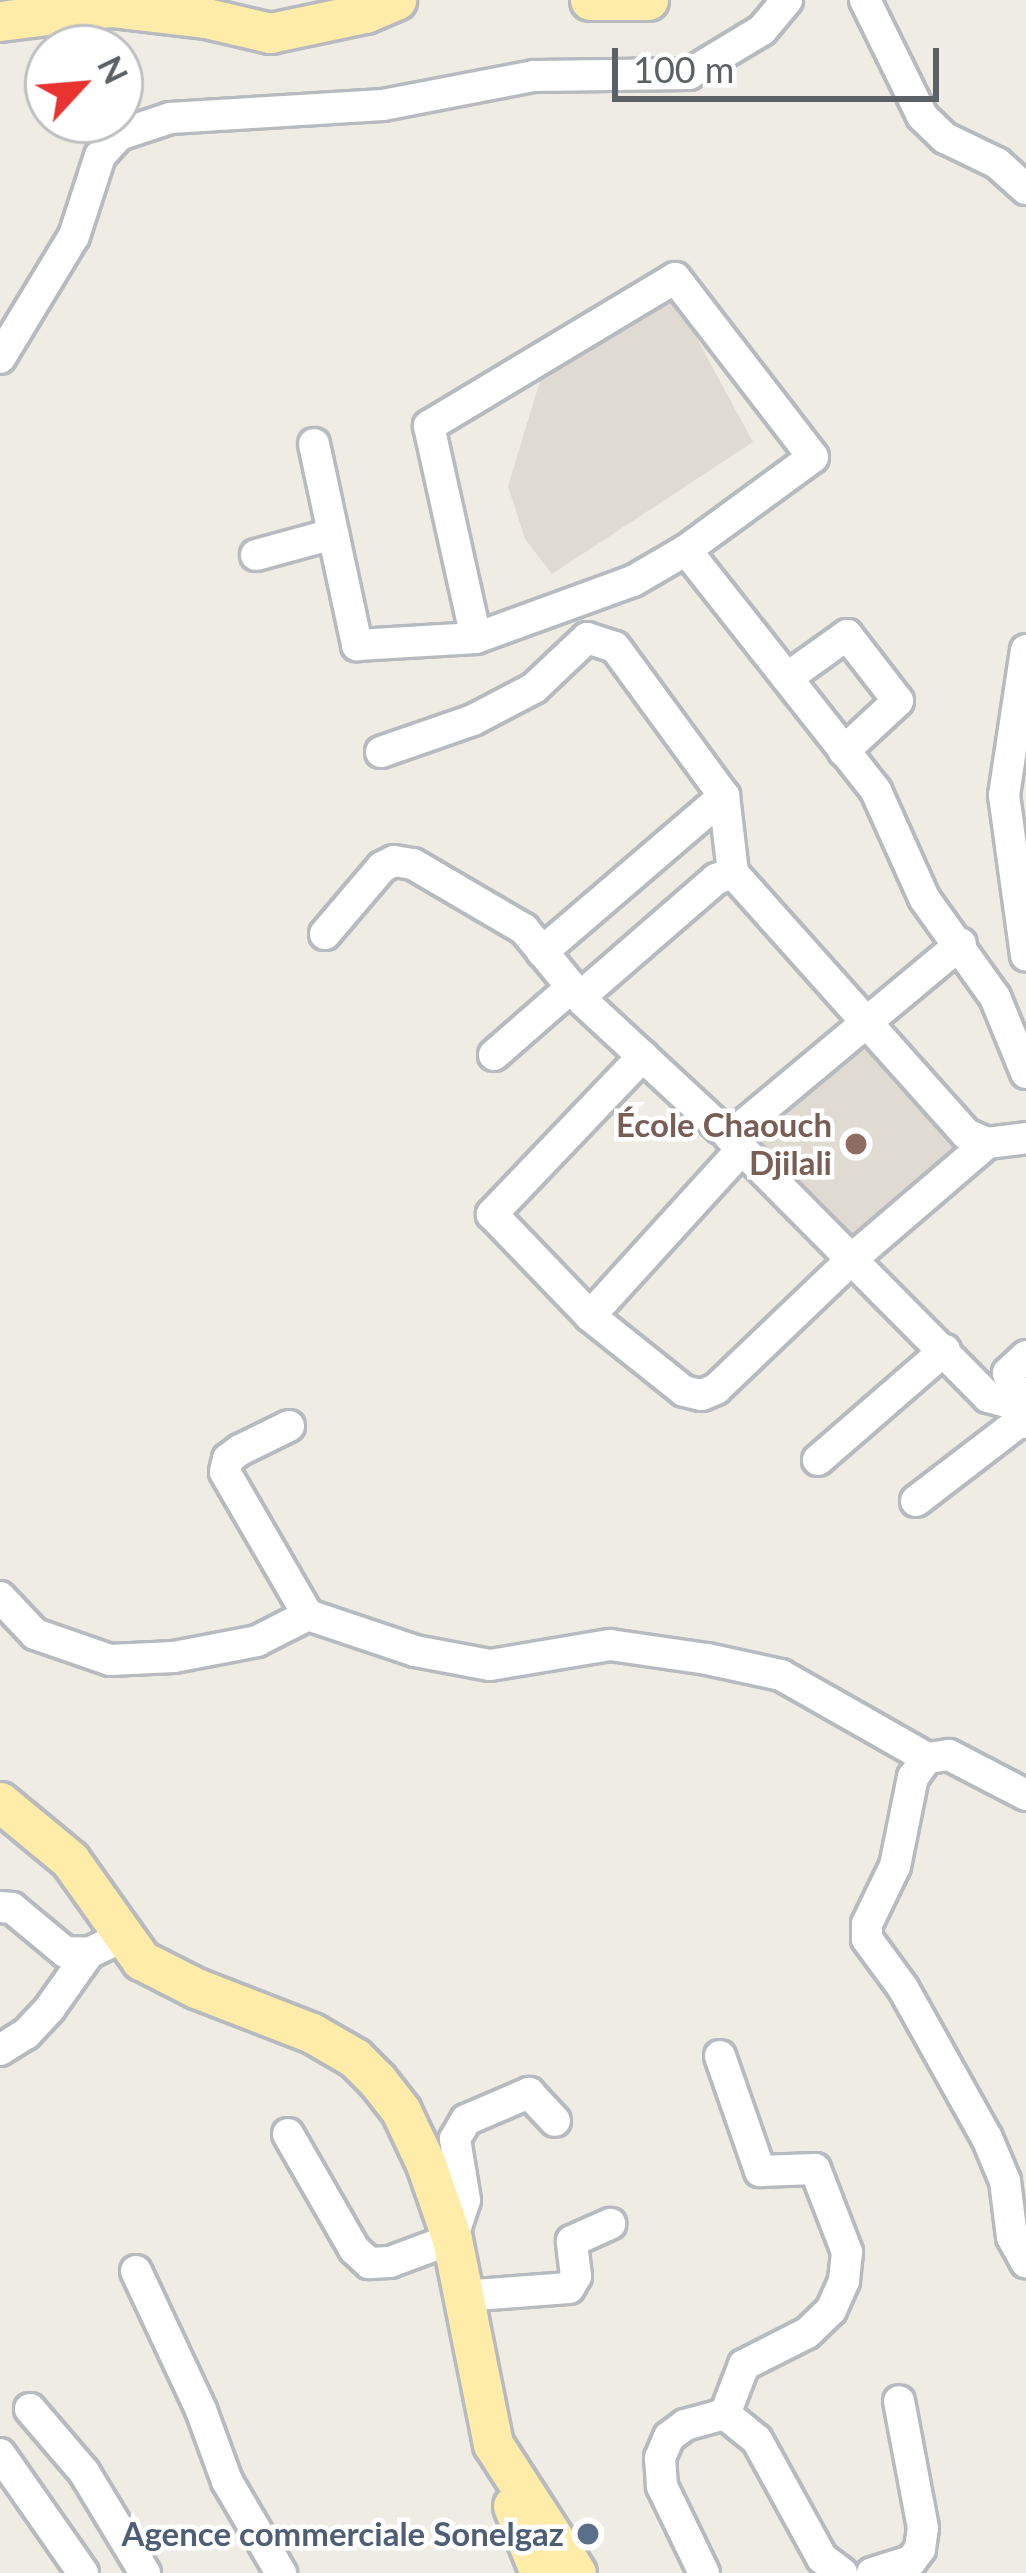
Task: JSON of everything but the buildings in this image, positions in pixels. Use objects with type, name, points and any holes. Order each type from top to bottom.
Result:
[{"type":"main road","points":[[0,21],[111,7],[206,18],[270,34],[365,13],[396,0]]},
{"type":"main road","points":[[590,0],[648,0]]},
{"type":"main road","points":[[0,1802],[70,1860],[105,1945],[196,1988],[312,2033],[355,2058],[400,2111],[452,2239],[493,2444],[539,2573]]},
{"type":"main road","points":[[493,2444],[576,2573]]},
{"type":"street","points":[[0,358],[74,236],[100,156],[119,135],[170,118],[382,105],[534,76],[689,74],[763,30],[787,0]]},
{"type":"street","points":[[865,0],[922,116],[945,138],[997,163],[1026,189]]},
{"type":"street","points":[[314,444],[357,645],[476,638],[585,602],[686,550],[813,457],[676,278],[429,426],[455,562],[476,638]]},
{"type":"street","points":[[256,555],[332,534]]},
{"type":"street","points":[[686,550],[876,791],[924,898],[995,997],[1026,1073]]},
{"type":"street","points":[[787,678],[847,635],[898,701],[844,751]]},
{"type":"street","points":[[381,752],[472,720],[534,688],[587,638],[599,638],[615,647],[724,796],[733,873],[966,1134],[987,1143],[1026,1138]]},
{"type":"street","points":[[1026,650],[1004,795],[1026,956]]},
{"type":"street","points":[[542,952],[724,796]]},
{"type":"street","points":[[325,934],[382,867],[394,861],[413,864],[497,910],[853,1258],[988,1397],[1024,1416]]},
{"type":"street","points":[[494,1055],[716,879],[733,873]]},
{"type":"street","points":[[590,1316],[735,1132],[749,1125],[864,1019],[886,1011],[961,944]]},
{"type":"street","points":[[643,1056],[492,1214],[590,1316],[684,1391],[702,1395],[716,1389],[853,1258],[987,1143]]},
{"type":"street","points":[[818,1460],[945,1350]]},
{"type":"street","points":[[1024,1416],[1008,1373],[1026,1356]]},
{"type":"street","points":[[916,1501],[1024,1416]]},
{"type":"street","points":[[289,1426],[240,1450],[228,1460],[225,1472],[308,1615],[416,1651],[490,1665],[610,1646],[781,1675],[927,1758],[950,1755],[1026,1795]]},
{"type":"street","points":[[0,1597],[35,1634],[110,1660],[173,1657],[257,1641],[308,1615]]},
{"type":"street","points":[[927,1758],[913,1777],[895,1867],[867,1924],[867,1939],[903,1988],[988,2138],[1005,2181],[1012,2237],[1026,2261]]},
{"type":"street","points":[[0,1907],[12,1908],[65,1952],[105,1945]]},
{"type":"street","points":[[0,2050],[26,2034],[105,1945]]},
{"type":"street","points":[[720,2056],[760,2171],[815,2169],[847,2252],[844,2281],[832,2310],[807,2333],[744,2365],[725,2414]]},
{"type":"street","points":[[288,2134],[354,2249],[369,2263],[390,2262],[452,2239],[465,2200],[455,2139],[466,2120],[529,2092],[555,2121]]},
{"type":"street","points":[[462,2296],[568,2288],[576,2276],[572,2241],[610,2224]]},
{"type":"street","points":[[136,2272],[202,2410],[227,2481],[281,2573]]},
{"type":"street","points":[[872,2573],[910,2560],[920,2549],[923,2528],[899,2402]]},
{"type":"street","points":[[30,2409],[84,2472],[145,2573]]},
{"type":"street","points":[[704,2573],[662,2486],[660,2458],[669,2437],[685,2425],[725,2414]]},
{"type":"street","points":[[725,2414],[757,2440],[822,2558],[842,2573]]},
{"type":"street","points":[[0,2454],[83,2573]]},
{"type":"shaded area","points":[[675,298],[753,442],[552,574],[525,539],[508,486],[540,381]]},
{"type":"shaded area","name":"École Chaouch Djilali","points":[[865,1031],[968,1147],[852,1252],[743,1141]]},
{"type":"place","name":"École Chaouch Djilali","points":[[856,1144]]},
{"type":"place","name":"Agence commerciale Sonelgaz","points":[[588,2534]]}]
